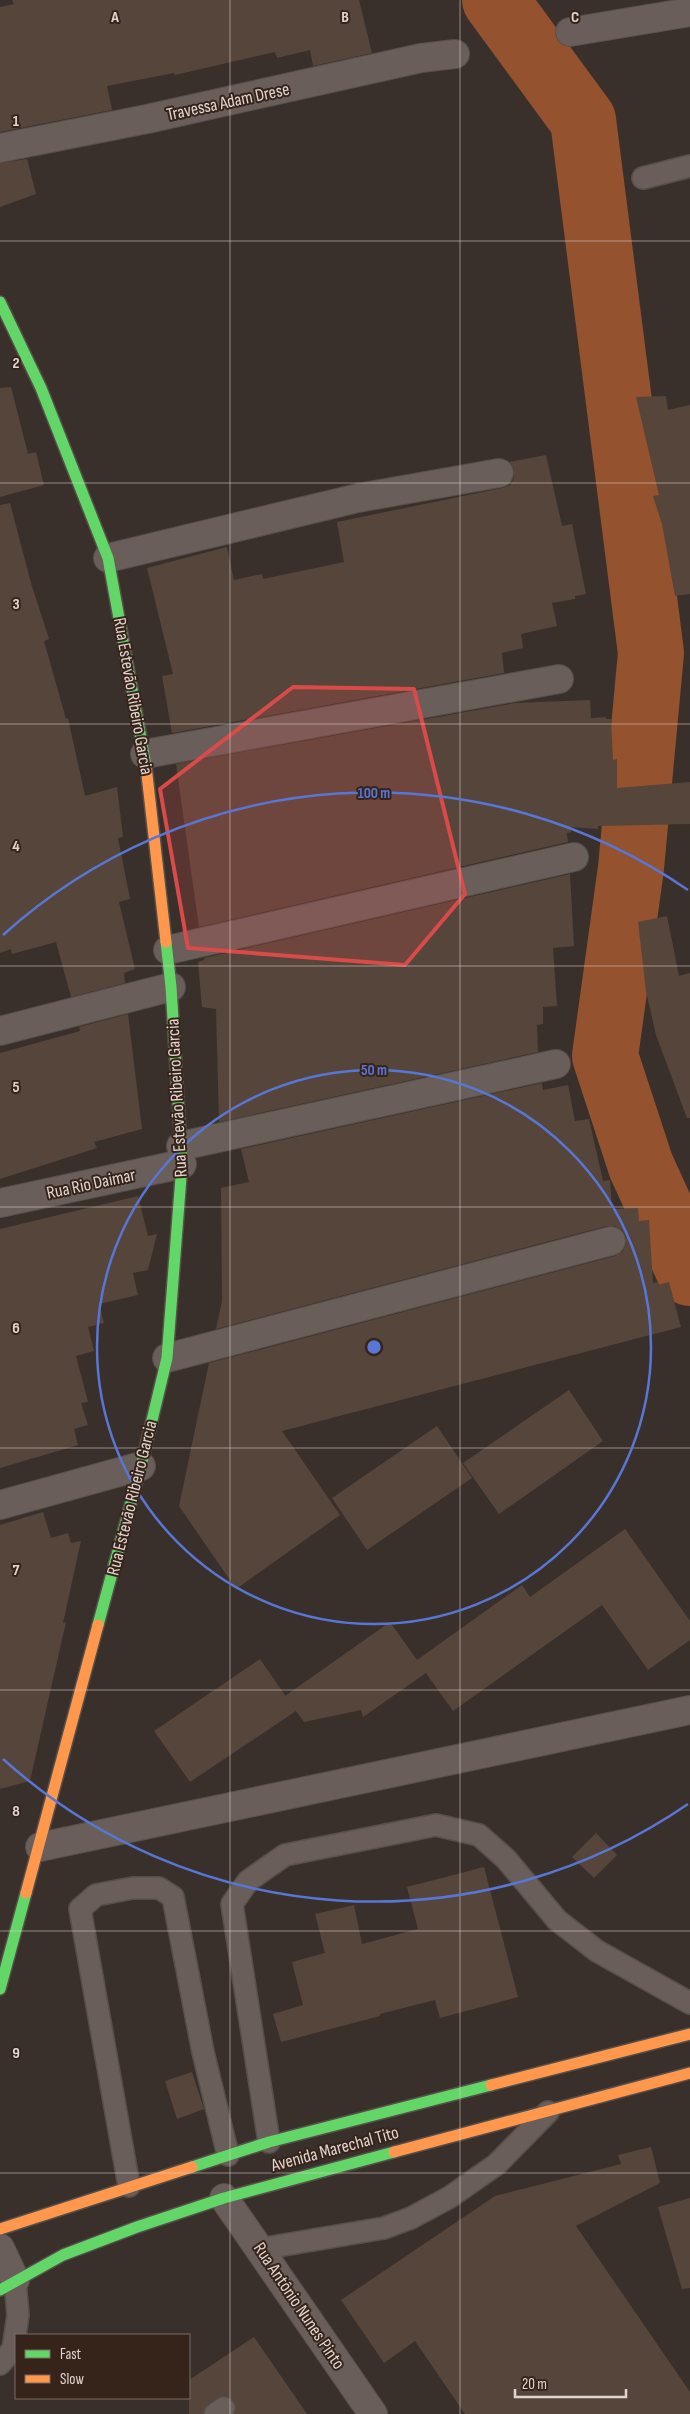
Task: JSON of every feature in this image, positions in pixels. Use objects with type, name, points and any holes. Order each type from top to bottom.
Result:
[{"type":"street","points":[[570,32],[690,12]]},
{"type":"street","name":"Travessa Adam Drese","points":[[0,148],[157,117],[420,58],[455,54]]},
{"type":"street","name":"Rua Estevão Ribeiro Garcia","points":[[0,302],[41,388],[108,558],[145,754],[168,950],[182,1156],[167,1358],[141,1466],[40,1847],[0,1989]]},
{"type":"street","points":[[108,558],[358,498],[499,473]]},
{"type":"street","points":[[145,754],[559,679]]},
{"type":"street","points":[[168,950],[574,857]]},
{"type":"street","points":[[0,1031],[171,987]]},
{"type":"street","name":"Rua Rio Daimar","points":[[0,1203],[556,1064]]},
{"type":"street","points":[[167,1358],[611,1241]]},
{"type":"street","points":[[0,1505],[141,1466]]},
{"type":"street","points":[[40,1847],[690,1710]]},
{"type":"street","name":"Avenida Marechal Tito","points":[[0,2229],[269,2142],[690,2034]]},
{"type":"street","name":"Avenida Marechal Tito","points":[[8,2285],[64,2255],[137,2227],[224,2198],[322,2170],[548,2112],[690,2073]]},
{"type":"street","name":"Rua Antônio Nunes Pinto","points":[[224,2198],[373,2414]]},
{"type":"street","points":[[0,2248],[8,2285]]},
{"type":"lane","points":[[643,178],[690,166]]},
{"type":"lane","points":[[269,2142],[232,1904],[248,1881],[285,1855],[436,1825],[479,1834],[506,1858],[556,1920],[597,1951],[690,2003]]},
{"type":"lane","points":[[129,2186],[80,1909],[96,1895],[133,1888],[159,1888],[174,1897],[203,2052],[228,2155]]},
{"type":"lane","points":[[260,2249],[384,2228],[411,2218],[450,2197],[497,2164],[548,2112]]},
{"type":"lane","points":[[8,2285],[18,2315],[15,2334]]},
{"type":"lane","points":[[0,2364],[13,2350],[15,2336]]},
{"type":"highlighted area","points":[[293,687],[414,689],[465,894],[405,965],[188,948],[160,789]]},
{"type":"building","points":[[12,0],[359,0],[372,53],[313,66],[310,50],[277,58],[275,52],[175,75],[174,73],[107,86],[112,110],[0,132],[0,7],[14,4]]},
{"type":"building","points":[[27,159],[36,194],[0,207],[0,163]]},
{"type":"building","points":[[11,387],[28,454],[36,452],[44,485],[0,497],[0,388]]},
{"type":"building","points":[[666,396],[668,410],[690,405],[690,594],[675,596],[662,524],[653,496],[659,495],[636,397]]},
{"type":"building","points":[[546,455],[562,526],[572,524],[586,594],[575,596],[575,599],[552,603],[557,626],[521,634],[523,648],[502,653],[504,673],[172,733],[162,676],[173,674],[147,568],[227,547],[234,580],[262,574],[263,579],[344,562],[337,522],[502,488],[510,485],[514,478],[514,470],[509,462]]},
{"type":"building","points":[[10,503],[31,583],[49,639],[44,641],[66,719],[68,718],[85,796],[117,787],[123,837],[118,838],[130,899],[119,902],[135,969],[124,973],[125,983],[71,997],[56,942],[12,954],[11,949],[0,953],[0,505]]},
{"type":"building","points":[[590,700],[591,718],[606,717],[606,719],[611,719],[613,760],[617,759],[617,788],[690,782],[690,824],[598,826],[598,829],[570,827],[571,832],[567,833],[568,842],[199,927],[176,764],[515,703]]},
{"type":"building","points":[[570,874],[574,946],[553,948],[557,1006],[543,1007],[543,1024],[537,1025],[538,1052],[219,1122],[216,1009],[202,1007],[198,962],[204,960],[204,958]]},
{"type":"building","points":[[667,916],[679,976],[690,973],[690,1118],[687,1118],[656,1035],[646,991],[638,922]]},
{"type":"building","points":[[128,1014],[142,1129],[94,1142],[97,1148],[0,1179],[0,1053],[80,1031],[79,1027]]},
{"type":"building","points":[[542,1083],[543,1090],[568,1085],[575,1121],[589,1119],[603,1181],[610,1180],[612,1209],[638,1208],[639,1221],[649,1220],[653,1283],[658,1282],[658,1285],[669,1282],[681,1327],[282,1431],[340,1515],[236,1589],[179,1506],[209,1363],[615,1256],[622,1252],[626,1245],[626,1237],[622,1230],[615,1226],[607,1226],[216,1329],[222,1301],[221,1188],[249,1182],[241,1149]]},
{"type":"building","points":[[138,1196],[148,1236],[157,1234],[148,1270],[133,1273],[138,1295],[99,1304],[104,1323],[88,1327],[94,1351],[76,1356],[88,1402],[81,1403],[88,1425],[74,1429],[78,1445],[0,1468],[0,1229]]},
{"type":"building","points":[[569,1390],[603,1441],[499,1514],[463,1463]]},
{"type":"building","points":[[437,1426],[472,1478],[367,1550],[332,1498]]},
{"type":"building","points":[[43,1512],[51,1538],[68,1533],[71,1543],[81,1541],[63,1623],[66,1622],[30,1781],[0,1789],[0,1525]]},
{"type":"building","points":[[625,1529],[690,1621],[690,1640],[648,1670],[602,1605],[453,1711],[426,1673],[363,1717],[361,1710],[304,1722],[285,1696],[390,1622],[417,1660],[522,1585],[530,1597]]},
{"type":"building","points":[[260,1659],[296,1711],[190,1782],[154,1731]]},
{"type":"building","points":[[596,1833],[617,1855],[594,1878],[572,1857]]},
{"type":"building","points":[[484,1867],[518,1997],[440,2018],[435,2000],[281,2042],[273,2014],[303,2005],[292,1962],[325,1953],[315,1914],[354,1905],[362,1944],[418,1929],[407,1887]]},
{"type":"building","points":[[192,2072],[204,2109],[177,2119],[165,2081]]},
{"type":"building","points":[[651,2147],[660,2183],[576,2226],[690,2392],[690,2414],[465,2414],[415,2341],[384,2363],[341,2300],[495,2196],[621,2164],[618,2155]]},
{"type":"building","points":[[690,2198],[690,2288],[682,2289],[658,2207]]},
{"type":"building","points":[[254,2337],[307,2414],[235,2414],[235,2402],[224,2396],[208,2404],[203,2414],[189,2414],[190,2379]]},
{"type":"waterway","points":[[495,0],[583,120],[651,653],[631,868],[605,1056],[641,1166],[690,1273]]},
{"type":"traffic: fast","points":[[0,302],[41,388],[108,558],[146,766]]},
{"type":"traffic: fast","points":[[98,1625],[141,1466],[167,1358],[182,1164],[171,987],[166,942]]},
{"type":"traffic: fast","points":[[0,1989],[26,1893]]},
{"type":"traffic: fast","points":[[192,2167],[269,2142],[491,2085]]},
{"type":"traffic: fast","points":[[0,2290],[63,2255],[137,2227],[224,2198],[394,2152]]},
{"type":"traffic: slow","points":[[146,766],[166,942]]},
{"type":"traffic: slow","points":[[26,1893],[98,1625]]},
{"type":"traffic: slow","points":[[491,2085],[690,2034]]},
{"type":"traffic: slow","points":[[394,2152],[690,2073]]},
{"type":"traffic: slow","points":[[0,2229],[192,2167]]}]
